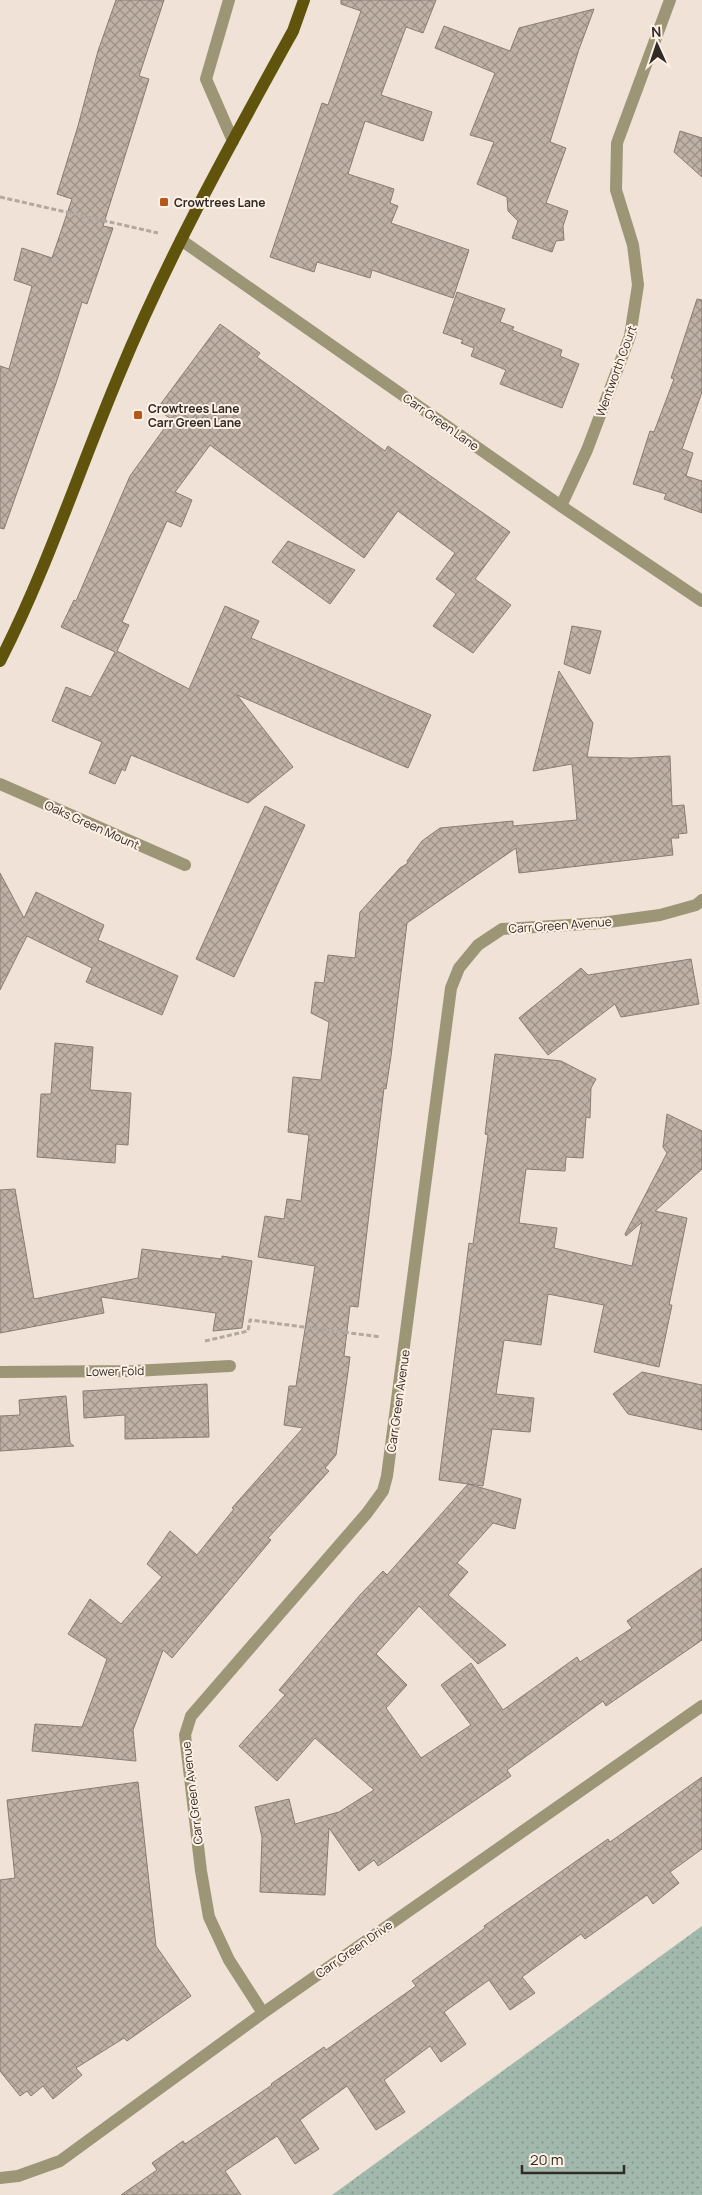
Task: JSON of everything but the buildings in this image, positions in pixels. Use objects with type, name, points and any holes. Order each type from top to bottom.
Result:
[{"type":"main road","points":[[0,661],[26,609],[119,374],[181,240],[293,31],[304,0]]},
{"type":"street","points":[[229,0],[206,78],[233,141]]},
{"type":"street","name":"Wentworth Court","points":[[561,506],[587,450],[630,336],[638,284],[633,245],[616,190],[617,143],[670,0]]},
{"type":"street","name":"Carr Green Lane","points":[[181,240],[561,506],[702,601]]},
{"type":"street","name":"Oaks Green Mount","points":[[0,784],[185,865]]},
{"type":"street","name":"Carr Green Avenue","points":[[263,2013],[229,1960],[209,1917],[201,1871],[185,1735],[191,1716],[367,1513],[383,1492],[388,1476],[450,997],[459,968],[478,945],[502,929],[601,924],[660,915],[696,905],[702,900]]},
{"type":"street","name":"Lower Fold","points":[[0,1372],[190,1369],[230,1366]]},
{"type":"street","name":"Carr Green Drive","points":[[0,2178],[18,2176],[60,2162],[263,2013],[702,1706]]},
{"type":"path","points":[[0,197],[124,224],[181,240]]},
{"type":"path","points":[[190,1369],[195,1343],[248,1331],[250,1320],[406,1340]]},
{"type":"green space","points":[[702,1926],[702,2195],[332,2195]]},
{"type":"place","name":"Crowtrees Lane","points":[[164,202]]},
{"type":"place","name":"Crowtrees Lane Carr Green Lane","points":[[138,415]]}]
